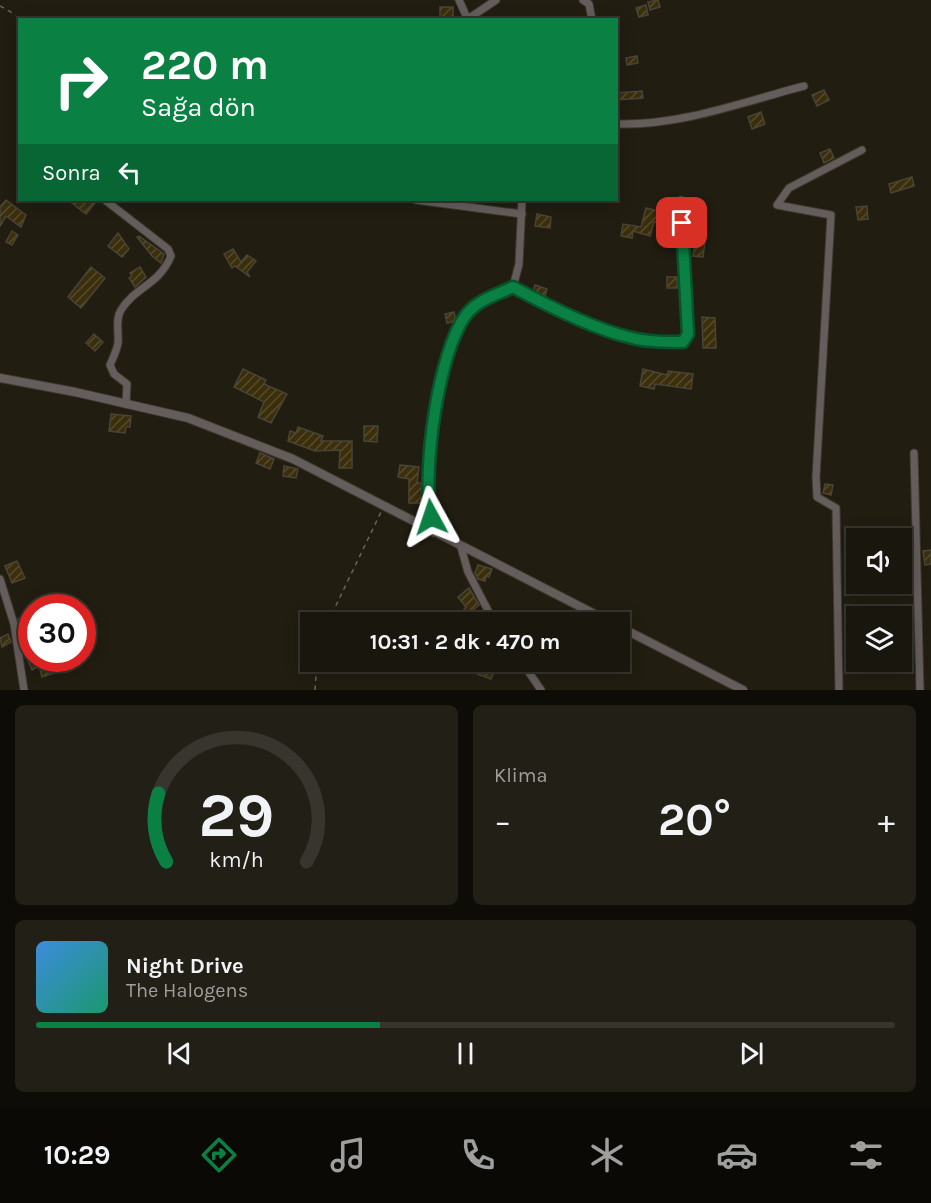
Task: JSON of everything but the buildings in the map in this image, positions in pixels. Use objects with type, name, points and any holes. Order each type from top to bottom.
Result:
[{"type":"street","points":[[459,0],[468,18]]},
{"type":"street","points":[[469,18],[496,0]]},
{"type":"street","points":[[583,0],[590,4],[592,18]]},
{"type":"street","points":[[618,124],[642,125],[680,120],[804,86]]},
{"type":"street","points":[[839,690],[836,508],[817,497],[816,477],[831,215],[777,205],[789,188],[862,150]]},
{"type":"street","points":[[513,287],[546,304],[627,337],[656,342],[683,342],[688,334],[681,200]]},
{"type":"street","points":[[106,201],[168,249],[171,256],[166,269],[145,289],[130,295],[118,314],[118,345],[110,365],[114,374],[127,384],[126,404]]},
{"type":"street","points":[[424,201],[522,214]]},
{"type":"street","points":[[513,287],[519,264],[522,201]]},
{"type":"street","points":[[434,533],[428,501],[434,420],[455,334],[466,314],[477,304],[513,287]]},
{"type":"street","points":[[0,378],[188,418],[293,459],[590,612]]},
{"type":"street","points":[[914,453],[920,690]]},
{"type":"street","points":[[462,547],[468,572],[489,612]]},
{"type":"street","points":[[0,579],[14,624],[24,690]]},
{"type":"street","points":[[630,632],[743,690]]},
{"type":"street","points":[[529,672],[541,690]]},
{"type":"path","points":[[0,6],[16,15]]},
{"type":"path","points":[[333,612],[384,506]]},
{"type":"path","points":[[315,690],[316,672]]},
{"type":"route","points":[[431,517],[428,501],[434,420],[439,391],[455,334],[466,314],[477,304],[513,287],[546,304],[627,337],[656,342],[683,342],[688,334],[682,223]]}]
